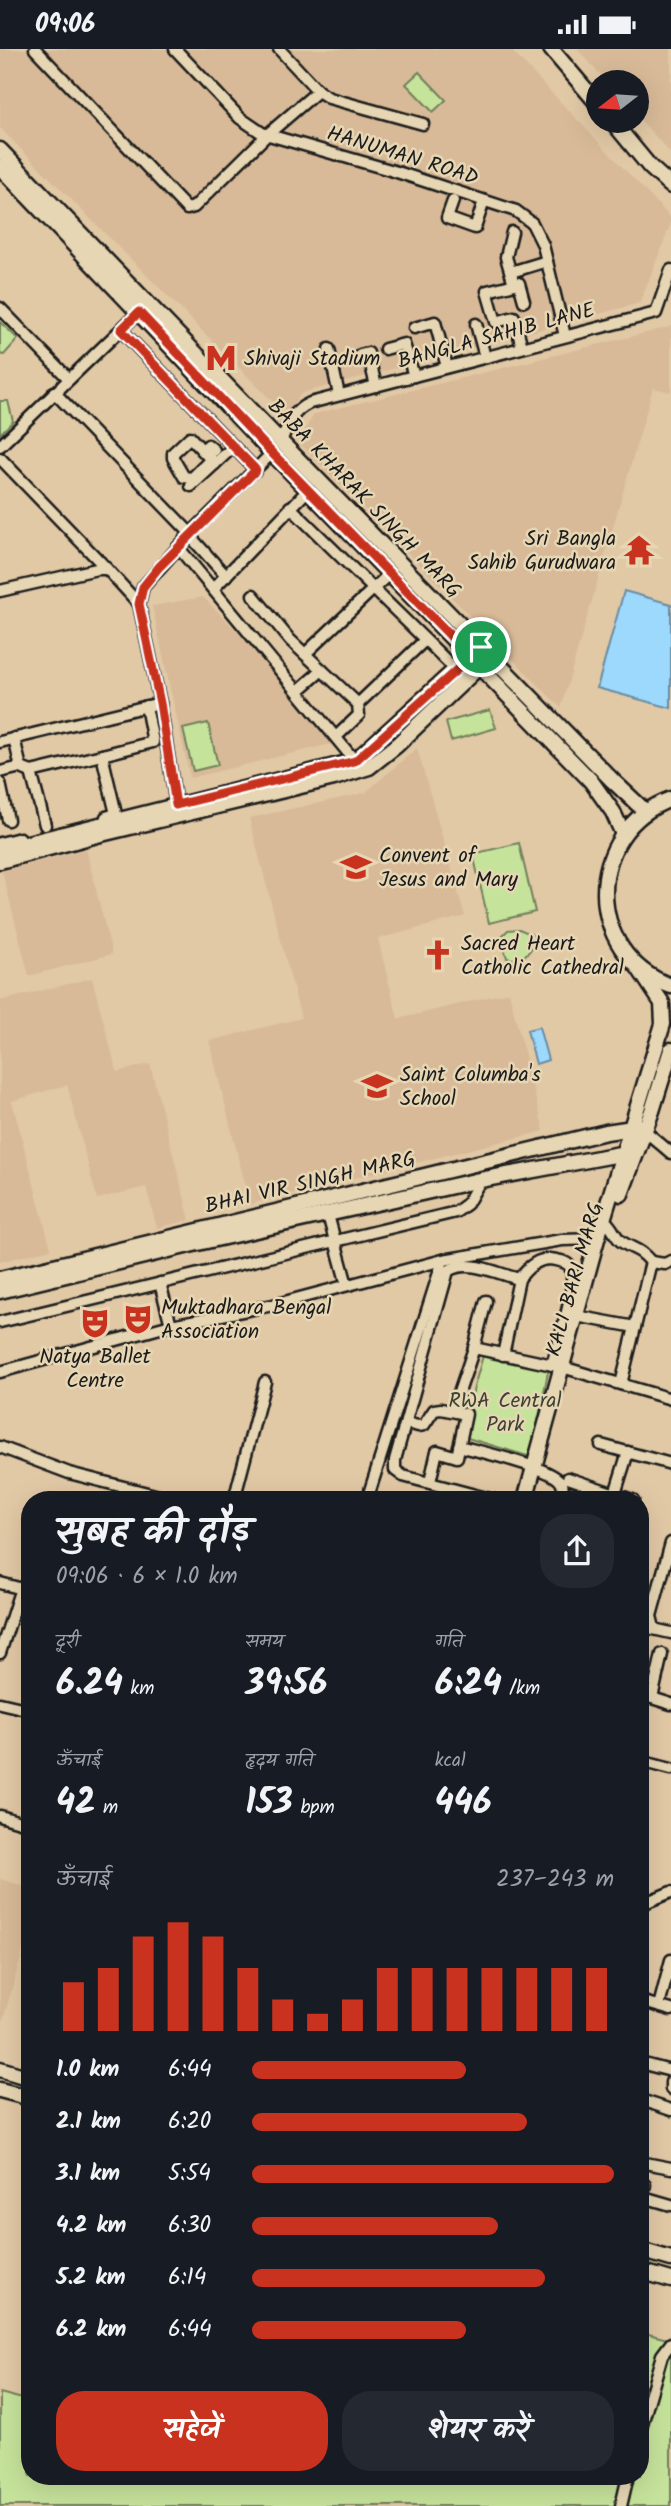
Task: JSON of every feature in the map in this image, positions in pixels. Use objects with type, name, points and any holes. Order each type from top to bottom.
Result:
[{"type":"street","points":[[35,49],[187,209],[194,207],[268,134],[318,90]]},
{"type":"street","name":"HANUMAN ROAD","points":[[175,49],[240,118],[252,127],[516,211],[532,223],[543,246],[565,336]]},
{"type":"street","points":[[279,49],[318,90],[345,104],[423,124]]},
{"type":"street","points":[[551,49],[586,89]]},
{"type":"street","points":[[622,133],[650,167],[671,186]]},
{"type":"street","name":"BABA KHARAK SINGH MARG","points":[[0,150],[276,448],[308,490],[389,574],[646,812]]},
{"type":"street","name":"BABA KHARAK SINGH MARG","points":[[0,167],[139,312],[480,657],[591,781],[613,812],[623,834]]},
{"type":"street","points":[[453,201],[447,218],[475,227],[484,201]]},
{"type":"street","points":[[512,232],[506,257],[513,285]]},
{"type":"street","points":[[511,272],[547,261]]},
{"type":"street","name":"BANGLA SAHIB LANE","points":[[139,604],[143,587],[178,547],[276,448],[292,415],[299,407],[656,313],[671,270]]},
{"type":"street","points":[[522,347],[514,317],[496,322],[487,291],[519,283],[524,301]]},
{"type":"street","points":[[0,309],[69,379]]},
{"type":"street","points":[[0,446],[139,312]]},
{"type":"street","points":[[414,328],[435,322],[447,367]]},
{"type":"street","points":[[475,324],[485,357]]},
{"type":"street","points":[[121,330],[256,470]]},
{"type":"street","points":[[385,349],[404,344],[414,376]]},
{"type":"street","points":[[329,349],[339,395]]},
{"type":"street","points":[[359,355],[368,353],[376,386]]},
{"type":"street","points":[[54,392],[226,576]]},
{"type":"street","points":[[191,486],[209,457],[233,447]]},
{"type":"street","points":[[0,458],[139,604],[160,703],[176,805]]},
{"type":"street","points":[[213,589],[308,490]]},
{"type":"street","points":[[290,507],[451,665]]},
{"type":"street","points":[[178,547],[355,761]]},
{"type":"street","points":[[0,591],[107,569]]},
{"type":"street","points":[[305,654],[389,574]]},
{"type":"street","points":[[253,595],[290,640],[358,703],[359,715],[336,737]]},
{"type":"street","points":[[358,703],[425,640]]},
{"type":"street","points":[[0,850],[355,761],[480,657]]},
{"type":"street","points":[[0,861],[369,767],[397,745],[480,657]]},
{"type":"street","points":[[298,691],[322,670]]},
{"type":"street","points":[[0,742],[160,703]]},
{"type":"street","points":[[0,772],[20,767],[31,772],[153,742],[146,706]]},
{"type":"street","points":[[14,739],[20,767]]},
{"type":"street","points":[[0,843],[116,814],[102,755]]},
{"type":"street","points":[[31,772],[45,825]]},
{"type":"street","points":[[0,783],[8,820]]},
{"type":"street","points":[[640,1128],[663,1024],[662,1003],[612,932],[604,889],[610,860],[623,834],[646,812],[671,799]]},
{"type":"street","points":[[638,967],[671,986]]},
{"type":"street","points":[[640,1128],[671,1050]]},
{"type":"street","points":[[640,1128],[671,1153]]},
{"type":"street","name":"KALI BARI MARG","points":[[535,1491],[561,1367],[640,1128]]},
{"type":"street","name":"BHAI VIR SINGH MARG","points":[[0,1279],[640,1128]]},
{"type":"street","name":"BHAI VIR SINGH MARG","points":[[0,1291],[202,1242],[480,1181],[630,1152]]},
{"type":"street","points":[[0,1322],[462,1209],[480,1181]]},
{"type":"street","points":[[328,1215],[347,1285]]},
{"type":"street","points":[[607,1223],[618,1239],[642,1251],[651,1262],[665,1264],[671,1261]]},
{"type":"street","name":"KALI BARI MARG","points":[[580,1316],[597,1239],[607,1223]]},
{"type":"street","points":[[0,1372],[171,1325],[273,1305],[443,1260],[562,1240],[597,1239]]},
{"type":"street","points":[[503,1355],[519,1279],[526,1269],[548,1259],[566,1263],[572,1269],[561,1367]]},
{"type":"street","points":[[370,1491],[443,1260]]},
{"type":"street","points":[[621,1384],[651,1262]]},
{"type":"street","points":[[462,1491],[402,1476],[395,1470],[395,1460],[448,1271],[465,1265],[519,1279]]},
{"type":"street","points":[[160,1283],[171,1325]]},
{"type":"street","points":[[453,1410],[474,1348],[486,1301]]},
{"type":"street","points":[[580,1316],[635,1327]]},
{"type":"street","points":[[474,1348],[561,1367],[671,1399]]},
{"type":"street","points":[[236,1491],[265,1382]]},
{"type":"street","points":[[406,1423],[424,1425],[434,1410],[453,1410],[466,1414],[457,1457],[437,1451],[430,1482]]},
{"type":"street","points":[[601,1445],[671,1464]]},
{"type":"street","points":[[0,1447],[69,1473],[140,1491]]},
{"type":"street","points":[[459,1447],[538,1468],[562,1483],[562,1491]]},
{"type":"street","points":[[609,1491],[628,1452]]},
{"type":"street","name":"KALI BARI MARG","points":[[529,1491],[538,1468]]},
{"type":"street","points":[[568,1478],[598,1491]]},
{"type":"street","points":[[654,1628],[651,1616],[671,1543]]},
{"type":"street","points":[[0,1583],[21,1589]]},
{"type":"street","points":[[0,1653],[21,1602]]},
{"type":"street","points":[[649,1627],[671,1633]]},
{"type":"street","points":[[662,1654],[652,1698],[671,1704]]},
{"type":"street","points":[[0,1703],[21,1708]]},
{"type":"street","points":[[649,1763],[671,1769]]},
{"type":"street","points":[[0,1816],[21,1822]]},
{"type":"street","points":[[649,1901],[671,1892]]},
{"type":"street","points":[[659,2006],[668,1987],[671,1960]]},
{"type":"street","points":[[649,2003],[671,2010]]},
{"type":"street","points":[[649,2065],[671,2071]]},
{"type":"street","points":[[0,2069],[21,2075]]},
{"type":"street","points":[[671,2082],[671,2089]]},
{"type":"street","points":[[0,2089],[21,2095]]},
{"type":"street","points":[[649,2102],[670,2107]]},
{"type":"street","points":[[649,2164],[671,2168]]},
{"type":"street","points":[[649,2199],[671,2205]]},
{"type":"street","points":[[649,2253],[671,2259]]},
{"type":"street","points":[[649,2274],[671,2280]]},
{"type":"street","points":[[649,2400],[662,2355],[671,2343]]},
{"type":"street","points":[[621,2506],[626,2485]]},
{"type":"shaded area","points":[[0,49],[510,49],[586,129],[586,133],[590,133],[671,218],[671,223],[640,303],[302,393],[286,415],[0,128]]},
{"type":"shaded area","points":[[577,49],[671,49],[671,154],[649,129],[649,70],[596,70]]},
{"type":"shaded area","points":[[671,325],[671,392],[653,388],[561,708],[298,442],[314,414]]},
{"type":"shaded area","points":[[203,597],[348,740],[190,778],[152,606]]},
{"type":"shaded area","points":[[417,748],[465,916],[378,939],[398,1019],[509,992],[544,1131],[250,1204],[209,1041],[301,1018],[249,818],[365,793]]},
{"type":"shaded area","points":[[86,849],[112,954],[29,976],[2,871]]},
{"type":"shaded area","points":[[92,978],[117,1072],[150,1064],[190,1220],[157,1228],[146,1187],[97,1199],[67,1085],[12,1101],[51,1249],[0,1262],[0,1001]]},
{"type":"shaded area","points":[[0,1879],[21,1885],[21,1957],[0,2031]]},
{"type":"green space","points":[[419,72],[446,100],[433,112],[406,84]]},
{"type":"green space","points":[[0,322],[18,339],[4,355],[0,354]]},
{"type":"green space","points":[[0,401],[8,401],[13,421],[0,434]]},
{"type":"green space","points":[[490,710],[496,728],[451,741],[446,722]]},
{"type":"green space","points":[[208,723],[218,765],[193,771],[183,729]]},
{"type":"green space","points":[[519,843],[535,912],[489,923],[473,854]]},
{"type":"green space","points":[[519,929],[531,934],[535,938],[534,943],[529,952],[521,957],[507,958],[501,937],[508,930]]},
{"type":"green space","name":"RWA Central Park","points":[[485,1349],[549,1367],[531,1457],[464,1437]]},
{"type":"green space","points":[[649,2334],[671,2340],[671,2506],[0,2506],[0,2393],[21,2399],[21,2485],[649,2485]]},
{"type":"water","points":[[624,591],[671,604],[671,708],[597,688]]},
{"type":"water","points":[[539,1027],[548,1060],[536,1064],[527,1030]]},
{"type":"place","name":"Shivaji Stadium","points":[[221,358]]},
{"type":"place","name":"Sri Bangla Sahib Gurudwara","points":[[639,550]]},
{"type":"place","name":"Convent of Jesus and Mary","points":[[356,867]]},
{"type":"place","name":"Sacred Heart Catholic Cathedral","points":[[438,955]]},
{"type":"place","name":"Saint Columba's School","points":[[377,1086]]},
{"type":"place","name":"Muktadhara Bengal Association","points":[[138,1319]]},
{"type":"place","name":"Natya Ballet Centre","points":[[95,1323]]},
{"type":"route","points":[[481,647],[471,657],[139,312],[121,330],[256,470],[189,535],[143,587],[139,604],[160,703],[176,805],[355,761],[471,657],[480,667],[490,656],[481,647]]}]
